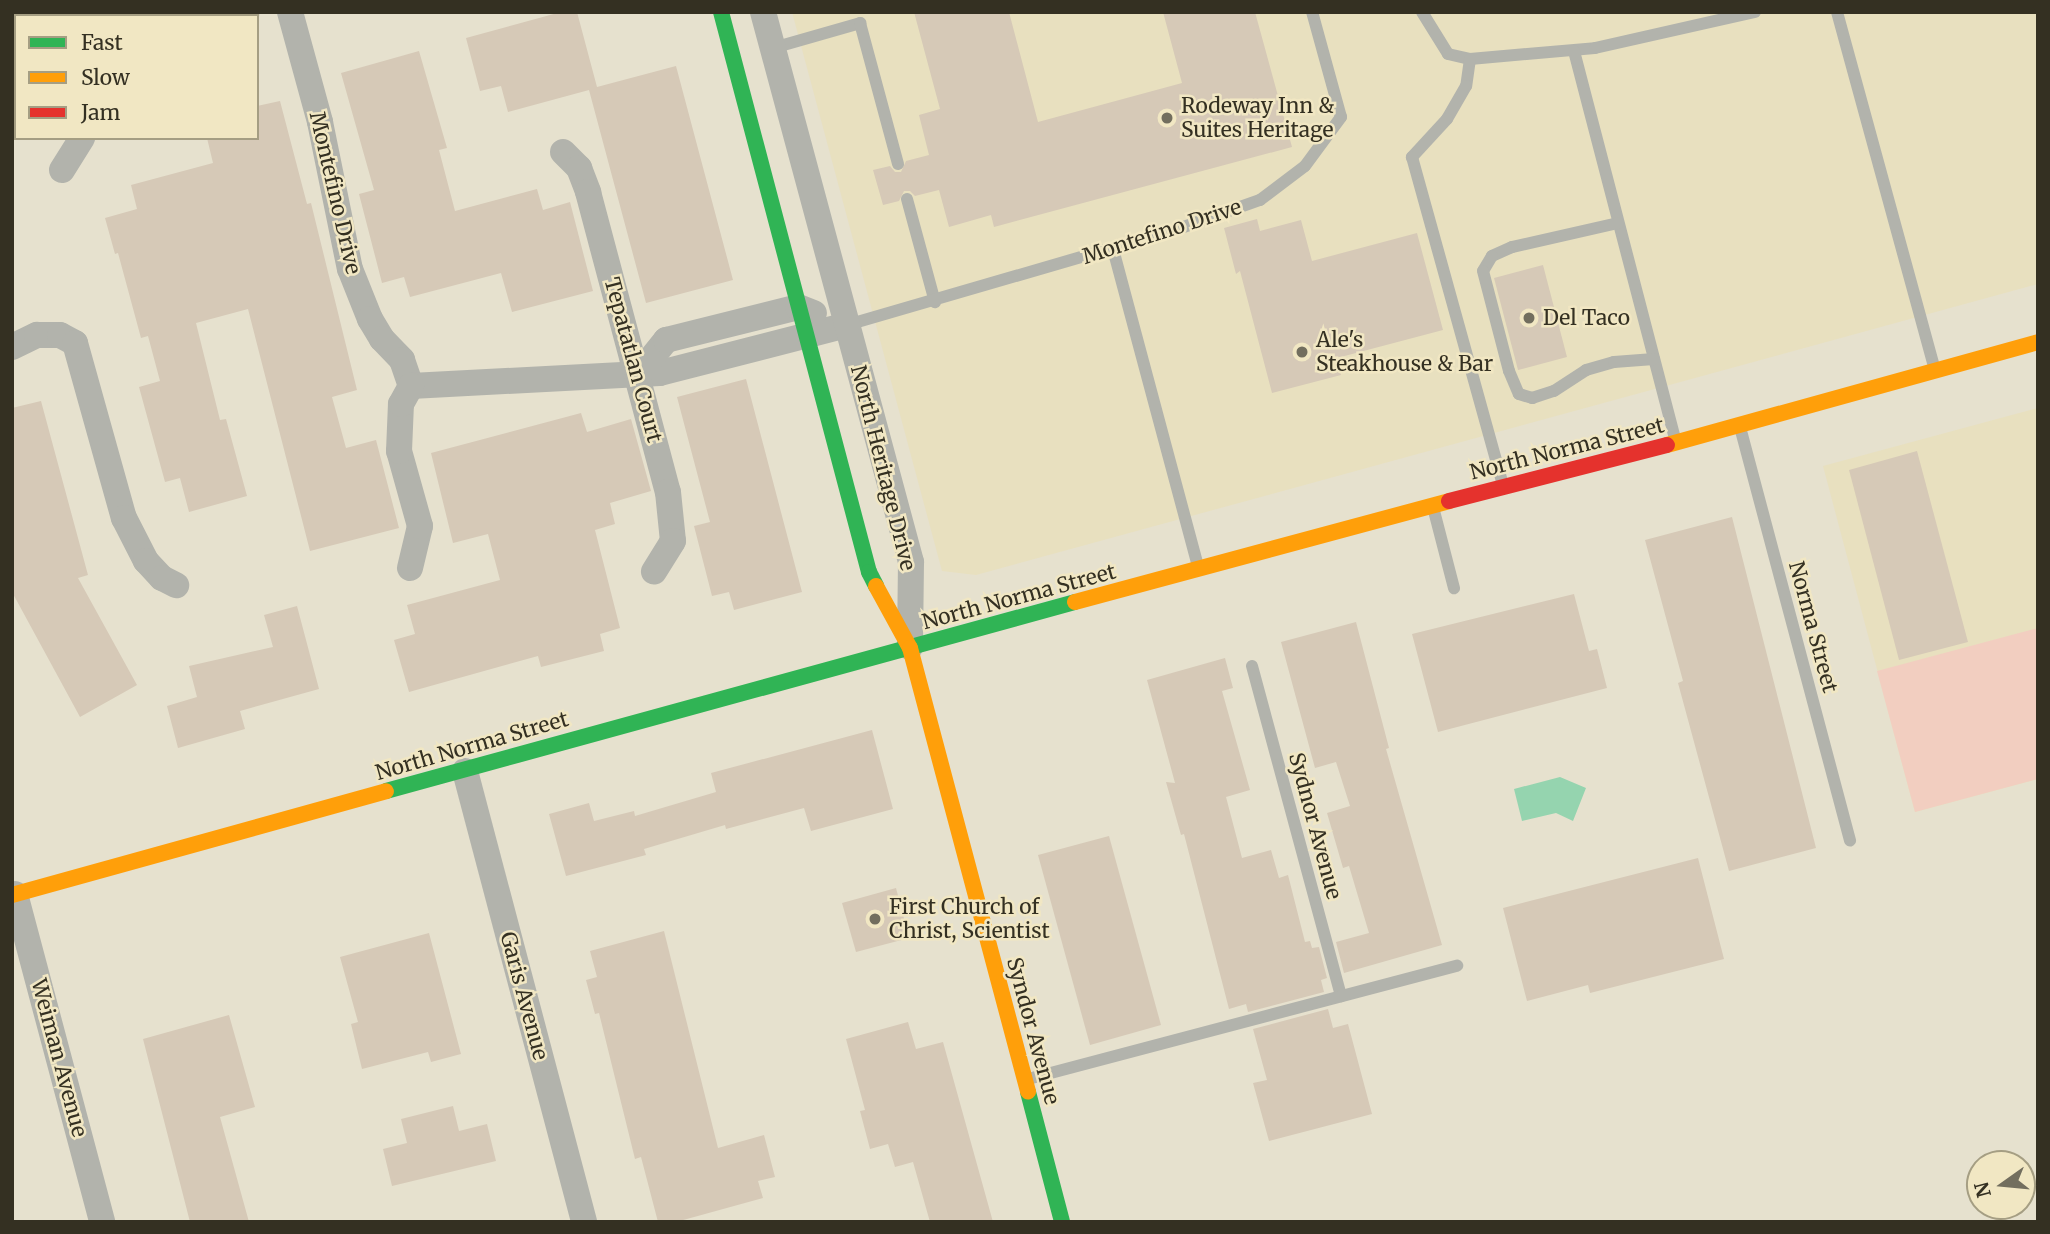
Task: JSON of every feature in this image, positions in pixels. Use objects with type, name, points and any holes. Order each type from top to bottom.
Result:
[{"type":"street","name":"Montefino Drive","points":[[290,12],[320,122],[350,269],[370,319],[382,339],[402,360],[411,386],[660,373],[805,334],[847,326]]},
{"type":"street","name":"North Heritage Drive","points":[[721,12],[869,572],[910,648]]},
{"type":"street","name":"North Heritage Drive","points":[[763,12],[911,562],[910,648]]},
{"type":"street","points":[[62,170],[81,140]]},
{"type":"street","name":"Tepatatlan Court","points":[[563,152],[579,169],[588,192],[668,492],[673,541],[654,572]]},
{"type":"street","points":[[638,374],[666,340],[798,307],[847,326]]},
{"type":"street","points":[[14,347],[37,335],[60,335],[75,343],[124,518],[146,561],[162,578],[176,585]]},
{"type":"street","name":"North Norma Street","points":[[14,894],[465,771],[705,702],[1199,570],[1503,485],[1676,443],[1739,423],[2038,342]]},
{"type":"street","points":[[410,568],[420,526],[399,451],[401,404],[411,386]]},
{"type":"street","name":"Syndor Avenue","points":[[910,648],[1062,1222]]},
{"type":"street","name":"Garis Avenue","points":[[465,771],[584,1222]]},
{"type":"street","name":"Weiman Avenue","points":[[14,894],[102,1222]]},
{"type":"lane","name":"Montefino Drive","points":[[847,326],[1114,249],[1260,200],[1305,166],[1341,117],[1312,12]]},
{"type":"lane","points":[[1422,12],[1448,54],[1470,59],[1574,51],[1755,12]]},
{"type":"lane","points":[[1837,12],[1935,370]]},
{"type":"lane","points":[[773,48],[860,23],[898,164]]},
{"type":"lane","points":[[1574,51],[1676,443]]},
{"type":"lane","points":[[1470,59],[1466,86],[1447,119],[1412,157],[1503,485]]},
{"type":"lane","points":[[907,199],[935,302]]},
{"type":"lane","points":[[1618,223],[1512,247],[1492,256],[1483,271],[1509,371],[1519,394],[1532,398],[1555,391],[1586,370],[1614,362],[1654,359]]},
{"type":"lane","points":[[1114,249],[1199,570]]},
{"type":"lane","name":"Norma Street","points":[[1739,423],[1850,841]]},
{"type":"lane","points":[[1432,505],[1454,588]]},
{"type":"lane","name":"Sydnor Avenue","points":[[1252,666],[1341,996]]},
{"type":"lane","points":[[1024,1080],[1457,966]]},
{"type":"shaded area","points":[[792,12],[2038,12],[2038,284],[976,575],[942,571]]},
{"type":"shaded area","points":[[2038,408],[2038,779],[1915,812],[1823,466]]},
{"type":"shaded area","points":[[2038,628],[2038,779],[1915,812],[1877,671]]},
{"type":"shaded area","points":[[1560,777],[1586,788],[1573,821],[1556,813],[1522,821],[1514,789]]},
{"type":"building","points":[[561,12],[577,12],[597,87],[676,66],[733,280],[646,303],[589,90],[508,112],[501,86],[480,91],[466,38]]},
{"type":"building","name":"Rodeway Inn & Suites Heritage","points":[[914,12],[1009,12],[1038,122],[1182,83],[1163,12],[1255,12],[1292,147],[994,227],[991,215],[949,227],[939,190],[915,196],[910,191],[904,191],[899,201],[883,205],[873,170],[890,166],[895,172],[901,172],[906,161],[929,155],[919,115],[940,109]]},
{"type":"building","points":[[419,51],[447,148],[439,150],[455,211],[537,189],[543,210],[570,202],[593,291],[512,312],[501,273],[410,297],[404,277],[382,283],[359,194],[374,190],[341,73]]},
{"type":"building","points":[[280,101],[307,204],[311,203],[357,390],[332,397],[346,448],[376,440],[399,528],[310,551],[248,309],[196,323],[220,420],[226,419],[247,496],[189,512],[180,478],[165,482],[139,387],[160,381],[148,336],[141,338],[118,253],[115,254],[105,218],[137,209],[131,185],[213,163],[207,140],[259,140],[259,106]]},
{"type":"building","points":[[1257,219],[1260,231],[1301,220],[1312,261],[1417,233],[1443,330],[1337,358],[1341,375],[1272,393],[1240,271],[1236,274],[1224,228]]},
{"type":"building","name":"Del Taco","points":[[1543,265],[1567,357],[1518,370],[1494,278]]},
{"type":"building","points":[[746,379],[802,592],[734,610],[729,592],[712,596],[694,526],[710,522],[677,397]]},
{"type":"building","points":[[41,401],[88,575],[78,578],[137,685],[80,717],[12,592],[12,408]]},
{"type":"building","points":[[581,413],[587,432],[631,419],[651,491],[610,503],[615,524],[595,530],[620,628],[600,634],[604,651],[541,667],[538,656],[409,692],[394,640],[415,634],[407,605],[500,580],[488,534],[453,543],[431,453]]},
{"type":"building","points":[[1917,451],[1968,642],[1899,660],[1849,470]]},
{"type":"building","points":[[1732,517],[1816,848],[1729,871],[1678,683],[1683,681],[1645,540]]},
{"type":"building","points":[[1574,594],[1589,651],[1597,649],[1607,688],[1438,732],[1412,634]]},
{"type":"building","points":[[297,606],[319,689],[240,711],[245,729],[178,748],[167,706],[197,697],[189,666],[273,647],[264,615]]},
{"type":"building","points":[[1356,622],[1389,748],[1386,749],[1442,945],[1344,973],[1336,942],[1369,933],[1349,866],[1343,868],[1327,813],[1350,806],[1336,762],[1315,768],[1281,642]]},
{"type":"building","points":[[1225,658],[1233,688],[1222,691],[1250,790],[1226,797],[1242,858],[1271,850],[1279,878],[1288,875],[1305,942],[1310,941],[1312,948],[1319,947],[1327,978],[1321,980],[1324,992],[1248,1012],[1246,1004],[1229,1009],[1184,834],[1181,835],[1166,782],[1175,783],[1147,680]]},
{"type":"building","points":[[872,730],[893,809],[811,831],[804,808],[726,829],[725,825],[644,849],[646,855],[566,876],[549,814],[589,803],[594,821],[634,811],[635,816],[716,792],[711,773]]},
{"type":"building","points":[[1109,836],[1161,1025],[1090,1045],[1038,855]]},
{"type":"building","points":[[1698,858],[1724,959],[1590,993],[1588,985],[1527,1001],[1503,908]]},
{"type":"building","points":[[896,888],[909,938],[856,952],[842,903]]},
{"type":"building","points":[[664,931],[718,1148],[764,1135],[775,1177],[758,1181],[763,1198],[676,1222],[658,1222],[641,1157],[635,1159],[599,1013],[595,1014],[586,980],[597,977],[590,951]]},
{"type":"building","points":[[429,933],[461,1054],[431,1062],[428,1052],[362,1069],[351,1024],[358,1022],[340,957]]},
{"type":"building","points":[[1328,1009],[1333,1028],[1348,1024],[1372,1114],[1269,1141],[1253,1083],[1267,1080],[1253,1029]]},
{"type":"building","points":[[229,1015],[255,1107],[220,1117],[249,1222],[190,1222],[143,1039]]},
{"type":"building","points":[[908,1022],[916,1049],[943,1042],[993,1222],[930,1222],[913,1162],[895,1167],[888,1144],[870,1149],[860,1111],[865,1110],[846,1039]]},
{"type":"building","points":[[453,1106],[459,1131],[487,1124],[496,1161],[392,1186],[383,1149],[407,1143],[401,1119]]},
{"type":"traffic: fast","points":[[721,12],[869,572],[876,586]]},
{"type":"traffic: fast","points":[[386,791],[1075,602]]},
{"type":"traffic: fast","points":[[1028,1092],[1062,1222]]},
{"type":"traffic: slow","points":[[1667,445],[2038,342]]},
{"type":"traffic: slow","points":[[1075,602],[1449,501]]},
{"type":"traffic: slow","points":[[876,586],[910,648],[1028,1092]]},
{"type":"traffic: slow","points":[[12,895],[386,791]]},
{"type":"traffic: jam","points":[[1449,501],[1667,445]]},
{"type":"place","name":"Rodeway Inn & Suites Heritage","points":[[1167,118]]},
{"type":"place","name":"Del Taco","points":[[1529,318]]},
{"type":"place","name":"Ale's Steakhouse & Bar","points":[[1302,352]]},
{"type":"place","name":"First Church of Christ, Scientist","points":[[875,919]]}]
